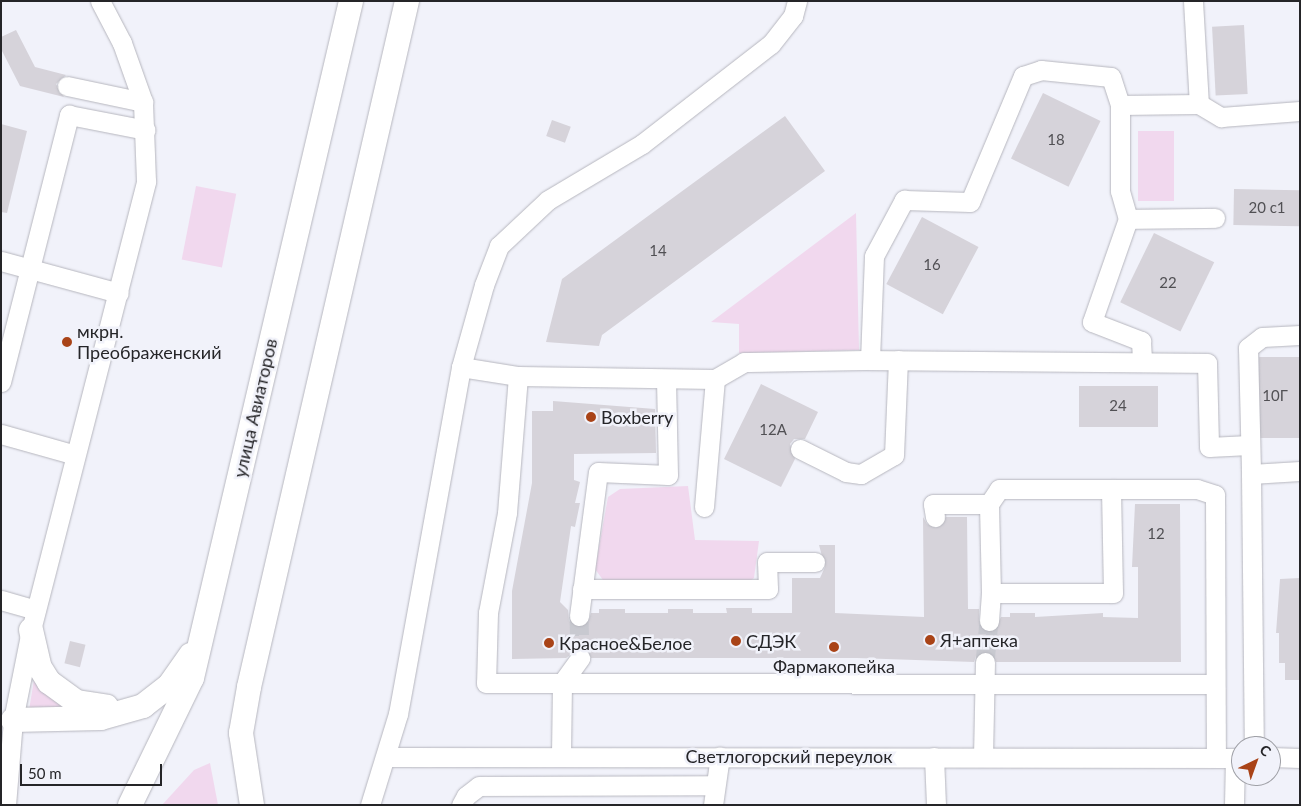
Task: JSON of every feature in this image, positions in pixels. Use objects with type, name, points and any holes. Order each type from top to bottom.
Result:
[{"type":"main road","name":"улица Авиаторов","points":[[130,805],[173,723],[192,678],[351,1]]},
{"type":"main road","points":[[252,805],[241,734],[249,687],[407,1]]},
{"type":"main road","points":[[33,620],[40,666],[48,682],[62,694],[77,702],[126,710]]},
{"type":"main road","points":[[7,720],[101,718],[143,706],[169,686],[201,639]]},
{"type":"street","points":[[6,805],[7,720],[146,181],[147,135],[143,102],[122,43],[100,1]]},
{"type":"street","points":[[370,805],[387,757],[412,642],[461,367],[484,285],[499,246],[548,200],[642,144],[771,44],[793,16],[797,1]]},
{"type":"street","points":[[1193,1],[1199,104]]},
{"type":"street","points":[[870,360],[874,256],[904,200],[970,202],[1023,76],[1041,70],[1111,77],[1120,105],[1120,191],[1128,219],[1092,322],[1141,341],[1142,361]]},
{"type":"street","points":[[67,86],[143,102]]},
{"type":"street","points":[[1120,105],[1199,104],[1221,117],[1300,111]]},
{"type":"street","points":[[1,382],[27,268],[69,115],[147,135]]},
{"type":"street","points":[[1128,219],[1215,218]]},
{"type":"street","points":[[1,262],[118,293]]},
{"type":"street","points":[[1254,736],[1248,348],[1262,337],[1300,335]]},
{"type":"street","points":[[461,367],[518,376],[666,381],[715,379],[744,362],[898,360],[1207,363],[1209,446],[1249,445]]},
{"type":"street","points":[[800,449],[846,472],[861,474],[894,455],[898,360]]},
{"type":"street","points":[[518,376],[507,513],[488,613],[486,683],[1215,684]]},
{"type":"street","points":[[704,507],[715,379]]},
{"type":"street","points":[[579,616],[598,472],[668,476],[666,381]]},
{"type":"street","points":[[1,434],[75,455]]},
{"type":"street","points":[[1251,474],[1300,471]]},
{"type":"street","points":[[989,621],[989,504],[999,489],[1197,489],[1215,495],[1216,757]]},
{"type":"street","points":[[990,593],[1113,593],[1111,489]]},
{"type":"street","points":[[935,517],[933,504],[989,504]]},
{"type":"street","points":[[582,589],[768,589],[768,562],[815,562]]},
{"type":"street","points":[[1,600],[33,620]]},
{"type":"street","points":[[561,755],[558,721],[562,683],[580,658]]},
{"type":"street","points":[[983,757],[985,662]]},
{"type":"street","name":"Светлогорский переулок","points":[[387,757],[561,755],[1231,758]]},
{"type":"street","points":[[713,805],[713,785],[720,756]]},
{"type":"street","points":[[934,757],[936,805]]},
{"type":"street","points":[[1281,758],[1300,758]]},
{"type":"street","points":[[462,805],[466,796],[479,786],[713,785]]},
{"type":"street","points":[[1234,805],[1236,786]]},
{"type":"shaded area","points":[[1138,131],[1174,131],[1174,201],[1138,201]]},
{"type":"shaded area","points":[[196,186],[236,194],[222,267],[182,260]]},
{"type":"shaded area","points":[[856,213],[859,350],[739,353],[739,324],[711,322]]},
{"type":"shaded area","points":[[688,486],[695,540],[759,541],[754,578],[750,581],[603,580],[595,569],[608,497],[620,489]]},
{"type":"shaded area","points":[[35,674],[88,712],[29,710]]},
{"type":"shaded area","points":[[210,763],[218,805],[162,805],[194,770]]},
{"type":"building","points":[[1244,25],[1248,94],[1216,96],[1212,27]]},
{"type":"building","points":[[16,30],[35,67],[66,75],[56,84],[64,97],[20,86],[1,49],[1,37]]},
{"type":"building","points":[[1043,93],[1101,121],[1069,187],[1011,159]]},
{"type":"building","points":[[785,116],[825,171],[602,335],[599,346],[546,342],[562,279]]},
{"type":"building","points":[[552,120],[571,127],[565,143],[546,136]]},
{"type":"building","points":[[1,124],[27,131],[7,213],[1,212]]},
{"type":"building","points":[[1234,189],[1300,190],[1299,226],[1233,225]]},
{"type":"building","points":[[922,217],[979,247],[943,314],[886,284]]},
{"type":"building","points":[[1154,233],[1214,262],[1180,332],[1120,302]]},
{"type":"building","points":[[1259,357],[1300,357],[1300,438],[1259,438]]},
{"type":"building","points":[[761,384],[818,412],[805,439],[794,439],[790,444],[795,459],[781,487],[724,459]]},
{"type":"building","points":[[1079,386],[1158,386],[1158,427],[1079,427]]},
{"type":"building","points":[[553,401],[655,409],[656,453],[574,454],[574,480],[580,482],[575,503],[580,503],[575,527],[571,526],[560,602],[568,610],[569,621],[577,627],[588,623],[591,613],[599,613],[599,609],[625,609],[625,613],[668,613],[668,609],[693,609],[693,613],[727,613],[726,608],[752,608],[752,613],[792,613],[792,578],[820,578],[825,567],[819,545],[835,545],[835,613],[924,617],[923,517],[927,524],[936,528],[946,517],[967,517],[968,609],[979,609],[979,625],[983,631],[994,631],[1001,617],[1010,617],[1010,613],[1035,613],[1035,617],[1103,613],[1103,617],[1138,618],[1138,567],[1132,567],[1135,504],[1180,504],[1181,662],[996,662],[991,653],[985,651],[976,656],[974,662],[857,658],[591,658],[587,649],[581,647],[566,658],[512,659],[512,591],[532,483],[532,411],[553,411]]},
{"type":"building","points":[[1300,578],[1300,680],[1285,680],[1285,663],[1279,663],[1279,633],[1276,633],[1280,579]]},
{"type":"building","points":[[70,641],[86,645],[80,667],[64,663]]},
{"type":"tunnel","points":[[579,616],[580,658]]},
{"type":"tunnel","points":[[985,662],[989,621]]},
{"type":"place","name":"мкрн. Преображенский","points":[[67,342]]},
{"type":"place","name":"Boxberry","points":[[591,417]]},
{"type":"place","name":"Я+аптека","points":[[930,640]]},
{"type":"place","name":"СДЭК","points":[[736,641]]},
{"type":"place","name":"Красное&Белое","points":[[549,643]]},
{"type":"place","name":"Фармакопейка","points":[[834,647]]}]
